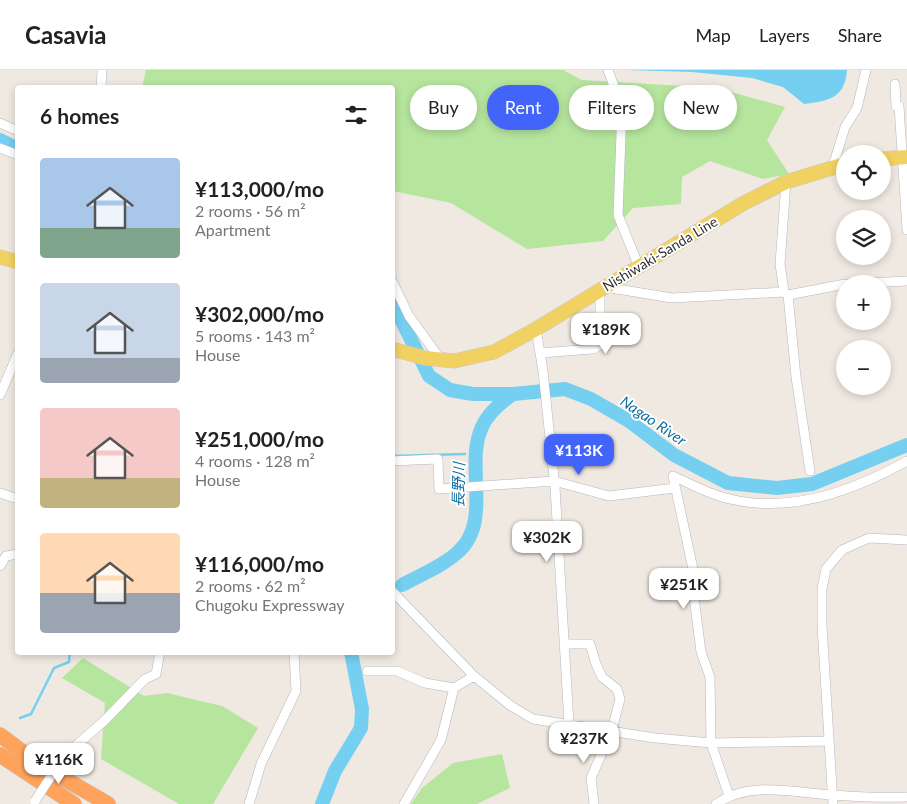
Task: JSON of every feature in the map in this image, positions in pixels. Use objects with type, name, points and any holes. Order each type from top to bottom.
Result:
[{"type":"highway","points":[[0,735],[37,763],[108,804]]},
{"type":"highway","points":[[0,756],[74,804]]},
{"type":"main road","points":[[891,159],[905,157]]},
{"type":"main road","name":"Nishiwaki-Sanda Line","points":[[397,351],[454,361],[485,355],[507,346],[744,203],[786,182],[836,166]]},
{"type":"main road","points":[[0,257],[15,261]]},
{"type":"street","points":[[101,85],[102,70]]},
{"type":"street","points":[[608,70],[622,108],[618,215],[639,267]]},
{"type":"street","points":[[842,145],[844,127],[857,108],[866,70]]},
{"type":"street","points":[[895,84],[905,157],[907,230]]},
{"type":"street","points":[[0,123],[15,130]]},
{"type":"street","points":[[0,148],[15,155]]},
{"type":"street","points":[[786,182],[780,264],[786,294],[810,471]]},
{"type":"street","points":[[891,282],[907,281]]},
{"type":"street","points":[[540,353],[593,349],[600,345],[602,289],[672,298],[786,294],[836,286]]},
{"type":"street","points":[[395,288],[409,316],[440,360]]},
{"type":"street","points":[[536,329],[543,371],[554,481],[569,724]]},
{"type":"street","points":[[0,395],[15,360]]},
{"type":"street","points":[[395,460],[438,459],[439,489],[554,481],[609,496],[675,488]]},
{"type":"street","points":[[729,796],[710,743],[710,677],[702,652],[695,605],[693,569],[673,476],[730,500],[754,503],[785,502],[839,492],[881,476],[907,461]]},
{"type":"street","points":[[0,493],[15,499]]},
{"type":"street","points":[[832,800],[822,626],[822,589],[826,569],[842,550],[869,538],[907,540]]},
{"type":"street","points":[[0,566],[3,554]]},
{"type":"street","points":[[395,594],[474,676],[511,706],[533,718],[655,738],[710,743],[828,741]]},
{"type":"street","points":[[564,644],[590,644],[602,677],[617,689],[620,699],[612,730],[591,778],[594,804]]},
{"type":"street","points":[[33,802],[64,756],[104,721],[145,678],[156,674],[159,655]]},
{"type":"street","points":[[249,804],[261,764],[296,691],[294,655]]},
{"type":"street","points":[[367,671],[397,671],[425,683],[454,688],[474,676]]},
{"type":"street","points":[[404,804],[441,740],[454,688]]},
{"type":"street","points":[[716,804],[729,796],[766,789],[832,800],[907,797]]},
{"type":"green space","points":[[146,70],[563,70],[582,80],[666,85],[664,85],[664,130],[737,130],[737,94],[785,107],[767,140],[789,174],[763,179],[710,161],[682,177],[681,204],[633,208],[603,241],[527,249],[451,203],[395,191],[395,85],[143,85]]},
{"type":"green space","points":[[83,658],[144,696],[167,693],[222,706],[258,728],[213,804],[179,804],[101,759],[105,703],[62,678]]},
{"type":"green space","points":[[502,754],[510,788],[477,804],[411,804],[422,788],[453,763]]},
{"type":"water","points":[[626,70],[847,70],[843,87],[834,96],[804,104],[783,87],[752,78],[692,72]]},
{"type":"waterway","name":"Nagao River","points":[[0,140],[15,148]]},
{"type":"waterway","name":"Nagao River","points":[[395,307],[429,376],[450,390],[473,394],[513,394],[565,389],[591,399],[629,421],[674,455],[728,483],[777,488],[812,484],[907,445]]},
{"type":"waterway","name":"長野川","points":[[402,585],[445,562],[458,552],[468,539],[474,525],[476,509],[477,442],[488,417],[513,394]]},
{"type":"waterway","points":[[395,456],[465,454]]},
{"type":"waterway","points":[[20,718],[31,714],[54,668],[69,662],[70,655]]},
{"type":"waterway","name":"長野川","points":[[322,804],[335,771],[361,728],[362,709],[352,655]]}]
